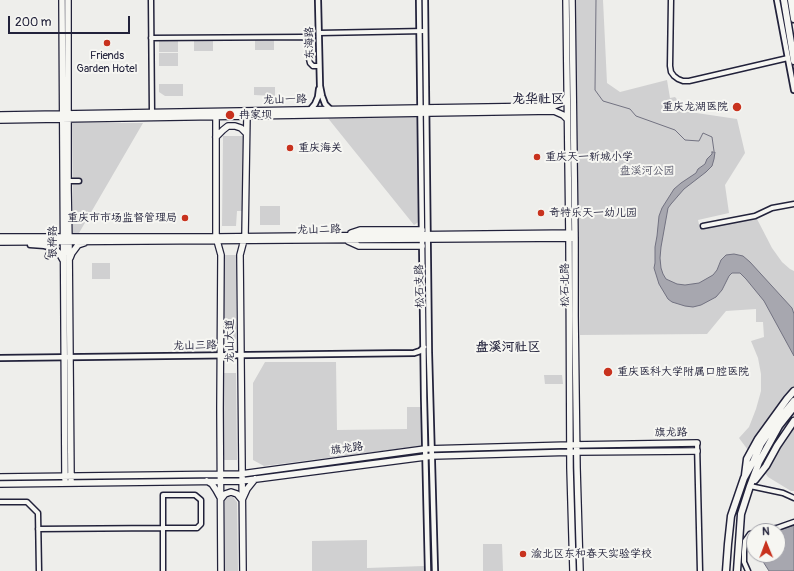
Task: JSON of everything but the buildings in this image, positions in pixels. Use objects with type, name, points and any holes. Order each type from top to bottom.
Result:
[{"type":"main road","name":"银桦路","points":[[62,0],[65,116],[68,483]]},
{"type":"main road","name":"银桦路","points":[[66,240],[68,182],[65,116],[68,0]]},
{"type":"main road","name":"松石北路","points":[[566,0],[570,453],[573,571]]},
{"type":"main road","name":"松石北路","points":[[572,0],[575,316],[580,571]]},
{"type":"main road","points":[[784,0],[791,59]]},
{"type":"main road","points":[[791,0],[794,19]]},
{"type":"main road","name":"龙山一路","points":[[0,115],[65,116],[247,114],[554,106],[563,102],[567,96]]},
{"type":"main road","name":"龙山一路","points":[[247,114],[330,109],[554,111],[563,115],[567,119]]},
{"type":"main road","name":"龙山大道","points":[[216,114],[217,239],[221,255],[221,571]]},
{"type":"main road","name":"龙山大道","points":[[243,571],[240,255],[244,239],[247,114]]},
{"type":"main road","name":"龙山一路","points":[[0,120],[65,116]]},
{"type":"main road","points":[[216,137],[228,126],[241,128],[246,133]]},
{"type":"main road","name":"龙山二路","points":[[66,240],[346,238],[425,235],[575,236]]},
{"type":"main road","points":[[0,237],[66,240]]},
{"type":"main road","points":[[346,238],[359,246],[422,246]]},
{"type":"main road","name":"龙山二路","points":[[66,240],[87,242],[217,239]]},
{"type":"main road","points":[[0,242],[43,242],[66,240]]},
{"type":"main road","points":[[43,242],[52,246],[66,261],[78,246],[87,242]]},
{"type":"main road","points":[[726,571],[731,516],[744,478],[747,459],[768,423],[794,391]]},
{"type":"main road","points":[[744,478],[761,444],[772,428],[794,404]]},
{"type":"main road","points":[[737,571],[742,514],[750,486],[759,462],[779,426],[794,404]]},
{"type":"main road","points":[[750,486],[766,466],[777,446],[794,421]]},
{"type":"main road","name":"旗龙路","points":[[0,477],[241,474],[425,449],[577,444],[697,443]]},
{"type":"main road","points":[[0,484],[241,481],[433,456],[577,452],[697,451]]},
{"type":"main road","points":[[207,481],[212,484],[221,499],[225,494],[231,492],[237,494],[242,500],[247,489],[256,479]]},
{"type":"street","points":[[151,0],[152,115]]},
{"type":"street","name":"东海路","points":[[318,0],[320,96]]},
{"type":"street","name":"松石支路","points":[[419,0],[436,571]]},
{"type":"street","name":"松石支路","points":[[423,110],[425,0]]},
{"type":"street","points":[[671,0],[670,66],[671,72],[678,79],[689,81],[791,59]]},
{"type":"street","points":[[777,0],[791,59],[794,90]]},
{"type":"street","points":[[319,33],[425,31]]},
{"type":"street","points":[[152,38],[303,37],[307,38],[309,42],[310,63],[313,66],[319,66]]},
{"type":"street","points":[[310,110],[320,96],[330,109]]},
{"type":"street","points":[[68,182],[79,181]]},
{"type":"street","points":[[703,226],[755,216],[772,208],[794,204]]},
{"type":"street","name":"松石支路","points":[[425,235],[422,246],[428,571]]},
{"type":"street","points":[[30,242],[30,245],[48,247],[50,252],[48,256]]},
{"type":"street","points":[[414,353],[420,351],[424,347]]},
{"type":"street","points":[[414,353],[424,360]]},
{"type":"street","name":"龙山三路","points":[[0,358],[414,353]]},
{"type":"street","points":[[697,443],[700,571]]},
{"type":"street","points":[[750,486],[784,493],[794,498]]},
{"type":"street","points":[[38,529],[163,528],[197,528],[201,524],[201,500],[195,495],[163,496],[163,528],[163,571]]},
{"type":"street","points":[[0,502],[27,502],[38,513],[38,571]]},
{"type":"street","points":[[746,540],[744,562],[748,571]]},
{"type":"green space","name":"盘溪河公园","points":[[575,0],[603,0],[607,83],[620,92],[667,80],[670,98],[675,97],[680,103],[683,111],[737,119],[745,153],[725,185],[729,213],[698,220],[700,229],[757,219],[772,248],[782,262],[794,271],[794,491],[791,491],[768,477],[739,438],[749,427],[761,391],[761,374],[758,358],[751,341],[764,337],[763,322],[756,322],[756,309],[726,311],[707,334],[580,335]]},
{"type":"green space","points":[[213,40],[213,51],[194,51],[194,41]]},
{"type":"green space","points":[[255,40],[274,40],[274,50],[255,50]]},
{"type":"green space","points":[[159,41],[178,41],[178,52],[159,52]]},
{"type":"green space","points":[[159,53],[178,53],[178,66],[159,66]]},
{"type":"green space","points":[[159,84],[183,84],[183,96],[165,96],[159,92]]},
{"type":"green space","points":[[254,87],[275,87],[275,96],[254,95]]},
{"type":"green space","points":[[419,115],[420,221],[414,225],[327,117]]},
{"type":"green space","points":[[72,123],[143,123],[79,233],[73,233]]},
{"type":"green space","points":[[223,136],[243,136],[242,211],[237,211],[236,226],[222,226]]},
{"type":"green space","points":[[260,206],[270,206],[270,225],[260,225]]},
{"type":"green space","points":[[270,206],[280,206],[280,225],[270,225]]},
{"type":"green space","points":[[224,255],[236,255],[236,339],[224,339]]},
{"type":"green space","points":[[92,263],[110,263],[110,279],[92,279]]},
{"type":"green space","points":[[265,362],[336,362],[337,430],[407,429],[407,407],[421,407],[422,446],[264,466],[253,460],[253,383]]},
{"type":"green space","points":[[223,373],[236,373],[237,460],[224,460]]},
{"type":"green space","points":[[544,375],[562,375],[563,384],[545,384]]},
{"type":"green space","points":[[228,497],[233,497],[237,502],[238,571],[225,571],[225,501]]},
{"type":"green space","points":[[367,540],[367,568],[424,566],[424,571],[312,571],[312,541]]},
{"type":"green space","points":[[483,544],[502,544],[503,571],[483,571]]},
{"type":"shaded area","points":[[712,152],[715,152],[712,166],[684,189],[668,208],[660,258],[663,274],[666,279],[677,284],[685,285],[699,283],[713,275],[721,260],[726,255],[734,254],[743,256],[792,308],[794,314],[794,356],[764,301],[740,273],[732,273],[729,276],[722,290],[716,297],[701,305],[693,307],[672,302],[668,299],[659,284],[654,268],[659,216],[662,208],[674,189],[696,173],[698,169],[705,164]]},
{"type":"shaded area","points":[[794,525],[794,571],[769,571],[764,563],[786,563],[786,528]]},
{"type":"waterway","points":[[596,0],[595,90],[603,101],[630,109],[636,116],[675,130],[685,140],[699,141],[703,133],[712,137],[714,151]]},
{"type":"place","name":"Friends Garden Hotel","points":[[107,43]]},
{"type":"place","name":"重庆龙湖医院","points":[[737,107]]},
{"type":"place","name":"冉家坝","points":[[230,115]]},
{"type":"place","name":"重庆海关","points":[[290,148]]},
{"type":"place","name":"重庆天一新城小学","points":[[537,157]]},
{"type":"place","name":"奇特乐天一幼儿园","points":[[541,213]]},
{"type":"place","name":"重庆市市场监督管理局","points":[[185,218]]},
{"type":"place","name":"重庆医科大学附属口腔医院","points":[[608,372]]},
{"type":"place","name":"渝北区东和春天实验学校","points":[[523,554]]},
{"type":"district","name":"龙华社区","points":[[538,100]]},
{"type":"district","name":"盘溪河社区","points":[[508,348]]}]
